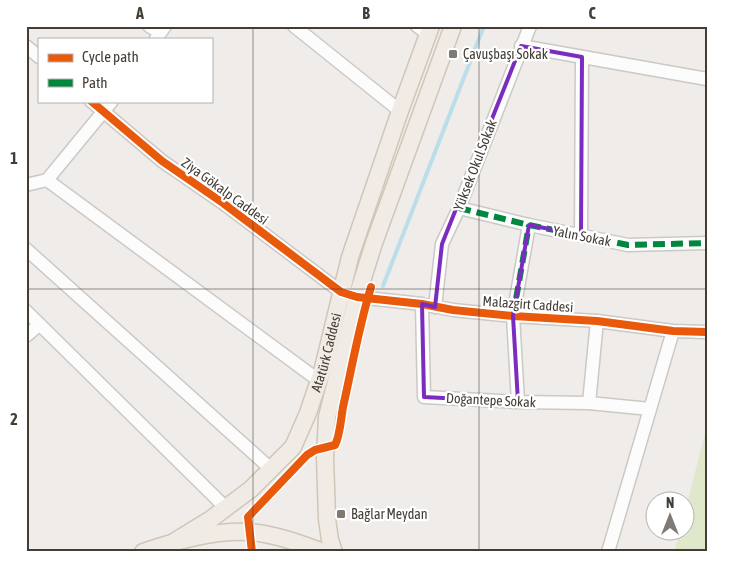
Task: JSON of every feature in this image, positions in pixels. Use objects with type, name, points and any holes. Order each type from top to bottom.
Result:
[{"type":"main road","name":"Atatürk Caddesi","points":[[175,541],[226,508],[251,489],[293,447],[308,413],[349,295],[374,243],[454,26]]},
{"type":"main road","name":"Atatürk Caddesi","points":[[334,552],[327,519],[324,457],[327,417],[349,295],[350,257],[400,111],[425,29]]},
{"type":"main road","points":[[143,552],[175,541],[216,534],[249,532],[295,541],[323,552]]},
{"type":"street","points":[[294,26],[400,111]]},
{"type":"street","name":"Yüksek Okul Sokak","points":[[428,306],[442,244],[459,208],[530,26]]},
{"type":"street","points":[[26,46],[38,56]]},
{"type":"street","points":[[521,46],[707,79]]},
{"type":"street","points":[[581,235],[582,57]]},
{"type":"street","name":"Ziya Gökalp Caddesi","points":[[92,102],[162,161],[349,295]]},
{"type":"street","points":[[26,185],[46,180],[111,102]]},
{"type":"street","points":[[46,180],[318,380]]},
{"type":"street","name":"Yalın Sokak","points":[[459,208],[529,225],[628,245],[707,243]]},
{"type":"street","points":[[518,402],[513,316],[529,225]]},
{"type":"street","points":[[26,249],[271,469]]},
{"type":"street","name":"Malazgirt Caddesi","points":[[349,295],[513,316],[597,321],[673,331],[707,332]]},
{"type":"street","name":"Doğantepe Sokak","points":[[428,306],[424,396],[518,402],[589,403],[650,409]]},
{"type":"street","points":[[26,311],[226,508]]},
{"type":"street","points":[[589,403],[597,321]]},
{"type":"street","points":[[26,336],[39,325]]},
{"type":"street","points":[[608,552],[673,331]]},
{"type":"highlighted area","points":[[521,46],[582,57],[581,235],[529,225],[513,316],[518,402],[424,397],[422,304],[435,307],[442,244]]},
{"type":"green space","points":[[707,425],[707,552],[689,552],[675,549],[678,540],[696,540],[696,490],[691,490]]},
{"type":"waterway","points":[[383,286],[484,26]]},
{"type":"marked path","points":[[459,208],[529,225],[628,245],[707,243]]},
{"type":"marked path","points":[[513,316],[529,225]]},
{"type":"cycle path","points":[[92,102],[162,161],[223,203],[341,292],[357,297],[422,304],[453,310],[597,321],[673,331],[707,332]]},
{"type":"cycle path","points":[[252,552],[248,517],[307,455],[315,450],[335,445],[337,441],[356,347],[371,287]]},
{"type":"place","name":"Çavuşbaşı Sokak","points":[[453,54]]},
{"type":"place","name":"Bağlar Meydan","points":[[341,514]]}]
